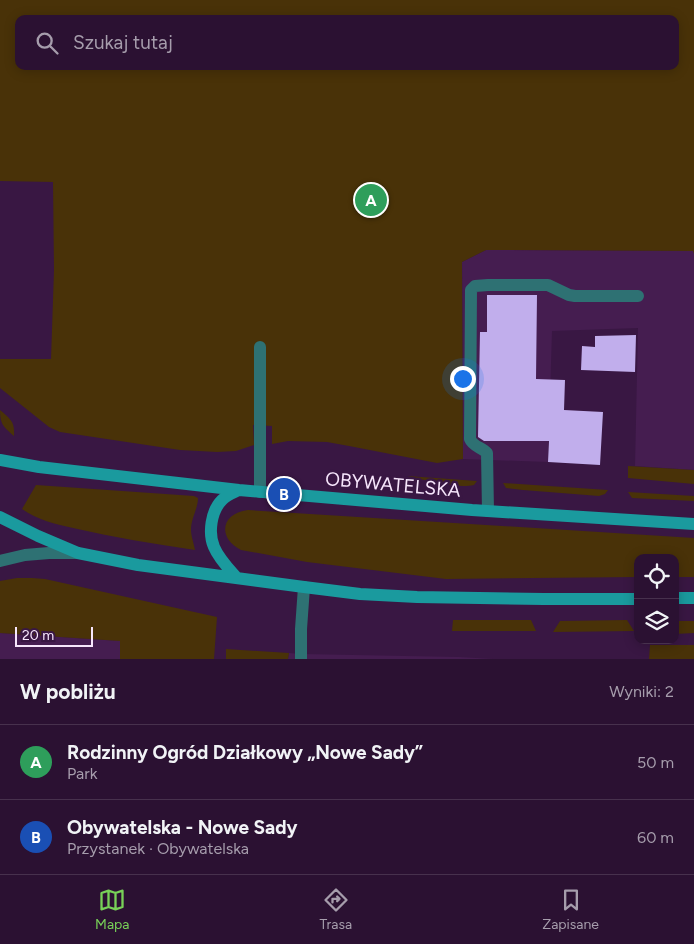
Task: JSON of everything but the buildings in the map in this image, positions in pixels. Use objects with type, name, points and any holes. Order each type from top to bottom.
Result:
[{"type":"main road","name":"OBYWATELSKA","points":[[0,460],[39,467],[260,492],[488,511],[694,524]]},
{"type":"main road","points":[[237,578],[218,555],[211,539],[210,530],[218,504],[228,495],[239,490]]},
{"type":"main road","points":[[0,517],[38,536],[78,552],[138,566],[360,594],[417,597],[634,599]]},
{"type":"main road","points":[[679,598],[694,598]]},
{"type":"street","points":[[488,511],[487,453],[484,449],[472,443],[470,439],[471,290],[475,286],[488,285],[542,285],[553,287],[575,296],[638,296]]},
{"type":"street","points":[[260,347],[260,492]]},
{"type":"street","points":[[0,561],[25,555],[78,552]]},
{"type":"street","points":[[301,659],[304,587]]},
{"type":"shaded area","points":[[0,0],[694,0],[694,254],[693,251],[486,250],[462,262],[463,459],[437,463],[327,442],[288,441],[272,444],[272,426],[253,425],[254,445],[236,451],[217,452],[180,450],[60,432],[49,427],[0,388],[0,359],[51,359],[54,270],[53,182],[0,181]]},
{"type":"shaded area","points":[[694,0],[694,470],[635,466],[638,328],[552,331],[548,462],[463,459],[462,262],[486,250],[693,251]]},
{"type":"shaded area","points":[[0,410],[13,424],[14,436],[3,425]]},
{"type":"shaded area","points":[[628,466],[694,470],[694,484],[628,478]]},
{"type":"shaded area","points":[[407,476],[477,481],[474,485],[459,486]]},
{"type":"shaded area","points":[[503,483],[608,490],[605,494],[599,496],[506,488]]},
{"type":"shaded area","points":[[36,485],[194,496],[198,498],[191,530],[195,550],[103,534],[40,519],[22,509]]},
{"type":"shaded area","points":[[628,492],[694,496],[694,501],[632,498]]},
{"type":"shaded area","points":[[248,510],[694,538],[694,577],[679,577],[679,554],[634,554],[634,577],[446,579],[307,562],[241,550],[233,545],[228,539],[225,527],[232,516]]},
{"type":"shaded area","points":[[17,578],[45,579],[217,617],[214,659],[120,659],[120,641],[0,633],[0,581]]},
{"type":"shaded area","points":[[453,620],[531,620],[536,631],[452,631]]},
{"type":"shaded area","points":[[627,620],[634,631],[553,632],[560,621]]},
{"type":"shaded area","points":[[679,621],[694,621],[694,633],[679,634]]},
{"type":"shaded area","points":[[0,633],[121,641],[120,659],[0,659]]},
{"type":"shaded area","points":[[650,645],[694,645],[694,659],[649,659]]},
{"type":"shaded area","points":[[226,649],[289,653],[288,659],[226,659]]},
{"type":"shaded area","points":[[289,653],[459,657],[493,659],[288,659]]},
{"type":"place","name":"Rodzinny Ogród Działkowy „Nowe Sady”","points":[[371,200]]},
{"type":"place","name":"Obywatelska - Nowe Sady","points":[[284,494]]}]
